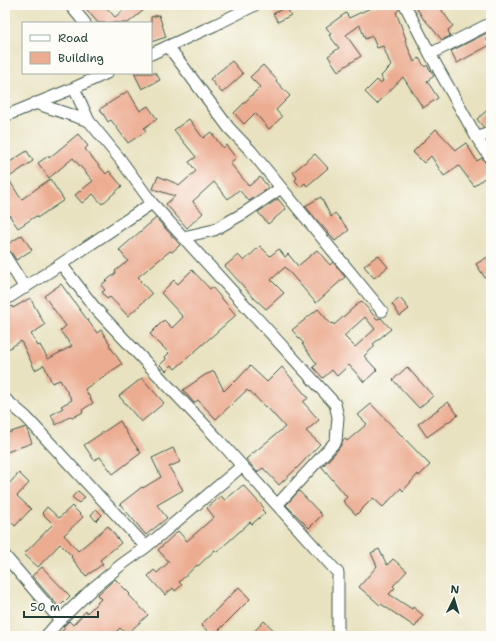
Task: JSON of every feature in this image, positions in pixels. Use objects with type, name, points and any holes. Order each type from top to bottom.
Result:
[{"type":"street","points":[[70,5],[84,22]]},
{"type":"street","points":[[152,54],[255,5]]},
{"type":"street","points":[[405,5],[430,54],[477,138],[491,158]]},
{"type":"street","points":[[430,54],[491,23]]},
{"type":"street","points":[[168,46],[229,128],[251,151],[382,311]]},
{"type":"street","points":[[5,116],[74,88],[104,74]]},
{"type":"street","points":[[74,88],[89,121],[120,159],[152,203],[336,404],[338,417],[336,441],[277,506]]},
{"type":"street","points":[[35,103],[89,121]]},
{"type":"street","points":[[477,138],[491,132]]},
{"type":"street","points":[[183,237],[214,230],[244,213],[281,188]]},
{"type":"street","points":[[5,300],[152,203]]},
{"type":"street","points":[[5,256],[25,288]]},
{"type":"street","points":[[61,264],[95,308],[242,466],[338,573],[338,636]]},
{"type":"street","points":[[5,399],[26,417],[146,547]]},
{"type":"street","points":[[46,636],[93,588],[146,547],[242,466]]},
{"type":"street","points":[[5,556],[60,620]]},
{"type":"building","points":[[83,5],[104,5],[115,17],[130,5],[150,5],[129,22],[97,22]]},
{"type":"building","points":[[377,5],[396,5],[399,10],[396,12],[414,62],[419,58],[425,67],[427,65],[434,76],[427,81],[438,98],[423,108],[403,77],[377,104],[365,92],[377,80],[380,83],[383,81],[381,76],[391,66],[383,46],[377,48],[372,36],[365,39],[360,25],[346,35],[361,56],[338,71],[328,56],[339,48],[329,35],[331,34],[326,27],[346,13],[349,18]]},
{"type":"building","points":[[420,5],[438,5],[453,26],[448,30],[450,36],[442,40],[424,20],[416,7]]},
{"type":"building","points":[[286,7],[291,15],[278,22],[273,14]]},
{"type":"building","points":[[159,15],[166,37],[152,42],[151,17]]},
{"type":"building","points":[[489,32],[491,36],[486,38],[490,45],[457,63],[451,51]]},
{"type":"building","points":[[232,61],[243,74],[222,93],[210,79]]},
{"type":"building","points":[[263,65],[290,96],[276,110],[282,117],[269,129],[255,113],[244,124],[234,113],[260,87],[250,77]]},
{"type":"building","points":[[156,73],[160,80],[142,89],[134,74]]},
{"type":"building","points":[[128,91],[140,111],[148,106],[157,119],[144,128],[146,131],[128,143],[111,120],[108,122],[100,109]]},
{"type":"building","points":[[491,107],[491,121],[484,128],[477,119]]},
{"type":"building","points":[[189,119],[203,138],[211,132],[223,148],[226,145],[236,158],[230,163],[249,186],[260,177],[269,188],[249,201],[239,190],[228,199],[214,182],[193,201],[203,213],[187,228],[166,204],[175,196],[153,189],[158,176],[180,185],[196,171],[189,162],[196,157],[174,130]]},
{"type":"building","points":[[436,129],[456,150],[466,143],[477,161],[482,158],[491,170],[491,173],[474,186],[459,166],[444,176],[431,156],[424,163],[413,152]]},
{"type":"building","points":[[78,134],[88,146],[85,149],[106,174],[109,171],[122,186],[102,204],[93,194],[82,203],[75,195],[93,181],[73,158],[49,178],[38,163],[48,156],[49,158]]},
{"type":"building","points":[[27,151],[33,161],[8,178],[19,196],[22,199],[50,179],[64,200],[37,218],[36,216],[18,228],[5,209],[5,165]]},
{"type":"building","points":[[315,154],[328,168],[307,186],[305,183],[300,187],[295,180],[297,178],[293,172]]},
{"type":"building","points":[[321,197],[331,217],[335,213],[349,230],[335,241],[305,206]]},
{"type":"building","points":[[278,199],[286,209],[268,224],[258,212]]},
{"type":"building","points":[[156,218],[180,245],[172,252],[170,251],[138,277],[152,294],[128,316],[110,297],[107,299],[102,292],[105,290],[101,285],[128,261],[119,250]]},
{"type":"building","points":[[22,235],[32,250],[16,260],[11,252],[5,249],[5,246]]},
{"type":"building","points":[[260,246],[270,256],[279,249],[285,257],[288,254],[298,266],[317,250],[330,265],[333,262],[345,277],[316,303],[285,267],[271,280],[284,293],[266,309],[225,266],[238,255],[244,261]]},
{"type":"building","points":[[378,255],[388,267],[374,278],[364,266]]},
{"type":"building","points":[[491,255],[491,274],[485,278],[476,264]]},
{"type":"building","points":[[192,270],[210,289],[212,287],[236,315],[175,369],[172,365],[166,371],[160,365],[169,353],[150,334],[164,320],[172,328],[183,317],[161,293],[174,280],[178,284]]},
{"type":"building","points":[[61,284],[97,333],[101,330],[122,364],[85,389],[93,403],[82,410],[83,412],[72,418],[71,416],[56,425],[51,415],[63,408],[61,406],[72,400],[60,380],[52,383],[44,365],[35,370],[21,341],[5,351],[5,311],[12,306],[13,308],[30,298],[45,325],[31,334],[38,346],[40,345],[48,359],[72,346],[60,331],[66,326],[44,296]]},
{"type":"building","points":[[400,298],[409,309],[400,316],[392,304]]},
{"type":"building","points":[[361,301],[377,319],[381,318],[391,329],[373,344],[375,346],[364,356],[377,370],[364,382],[349,365],[337,376],[332,370],[323,378],[313,367],[317,364],[302,344],[304,344],[292,330],[318,309],[331,324],[333,323],[334,325]],"holes":[[[365,317],[375,329],[355,347],[344,336]]]},
{"type":"building","points":[[250,366],[267,382],[282,367],[308,398],[303,402],[319,420],[306,431],[320,444],[279,485],[263,468],[257,472],[246,459],[285,427],[266,406],[265,407],[250,391],[249,392],[247,390],[216,419],[198,400],[194,403],[183,390],[205,375],[214,371],[224,391]]},
{"type":"building","points":[[407,367],[433,396],[419,408],[393,380]]},
{"type":"building","points":[[142,378],[164,403],[141,422],[119,396]]},
{"type":"building","points":[[448,402],[458,415],[427,437],[418,424]]},
{"type":"building","points":[[371,404],[430,465],[419,476],[418,474],[403,491],[401,488],[383,507],[373,498],[356,515],[343,501],[347,497],[322,467],[335,453],[343,440],[345,439],[347,441],[367,424],[358,415]]},
{"type":"building","points":[[120,421],[141,453],[113,474],[100,457],[94,460],[84,445]]},
{"type":"building","points":[[26,427],[32,443],[7,452],[5,445],[5,434]]},
{"type":"building","points":[[173,448],[180,462],[169,467],[183,490],[157,505],[167,518],[146,535],[120,504],[142,487],[143,488],[161,477],[152,458]]},
{"type":"building","points":[[19,473],[29,483],[17,496],[31,509],[15,526],[5,516],[5,488]]},
{"type":"building","points":[[243,485],[264,508],[262,510],[265,513],[252,524],[250,522],[217,552],[215,550],[198,566],[197,565],[179,582],[182,585],[175,591],[173,588],[165,595],[148,576],[154,570],[157,573],[169,562],[158,550],[178,531],[187,541],[214,517],[207,508],[221,496],[225,500]]},
{"type":"building","points":[[78,491],[85,497],[79,503],[72,497]]},
{"type":"building","points":[[299,491],[322,515],[309,528],[286,505]]},
{"type":"building","points":[[72,506],[83,517],[64,535],[78,551],[108,526],[121,543],[100,560],[103,564],[86,576],[71,557],[72,556],[60,544],[38,567],[24,554],[53,524],[42,513],[47,507],[59,518]]},
{"type":"building","points":[[96,509],[102,515],[96,521],[91,515]]},
{"type":"building","points":[[379,549],[387,565],[393,559],[407,571],[393,586],[395,588],[389,594],[412,609],[413,607],[423,615],[415,627],[381,604],[380,605],[359,587],[377,566],[371,553]]},
{"type":"building","points":[[42,567],[70,596],[59,607],[32,576]]},
{"type":"building","points":[[115,579],[148,615],[127,634],[120,628],[112,636],[58,636],[65,628],[63,627],[69,621],[73,625],[86,611],[87,613],[101,599],[97,595]]},
{"type":"building","points":[[239,587],[250,599],[213,636],[201,625]]},
{"type":"building","points":[[264,621],[280,636],[250,636]]}]
